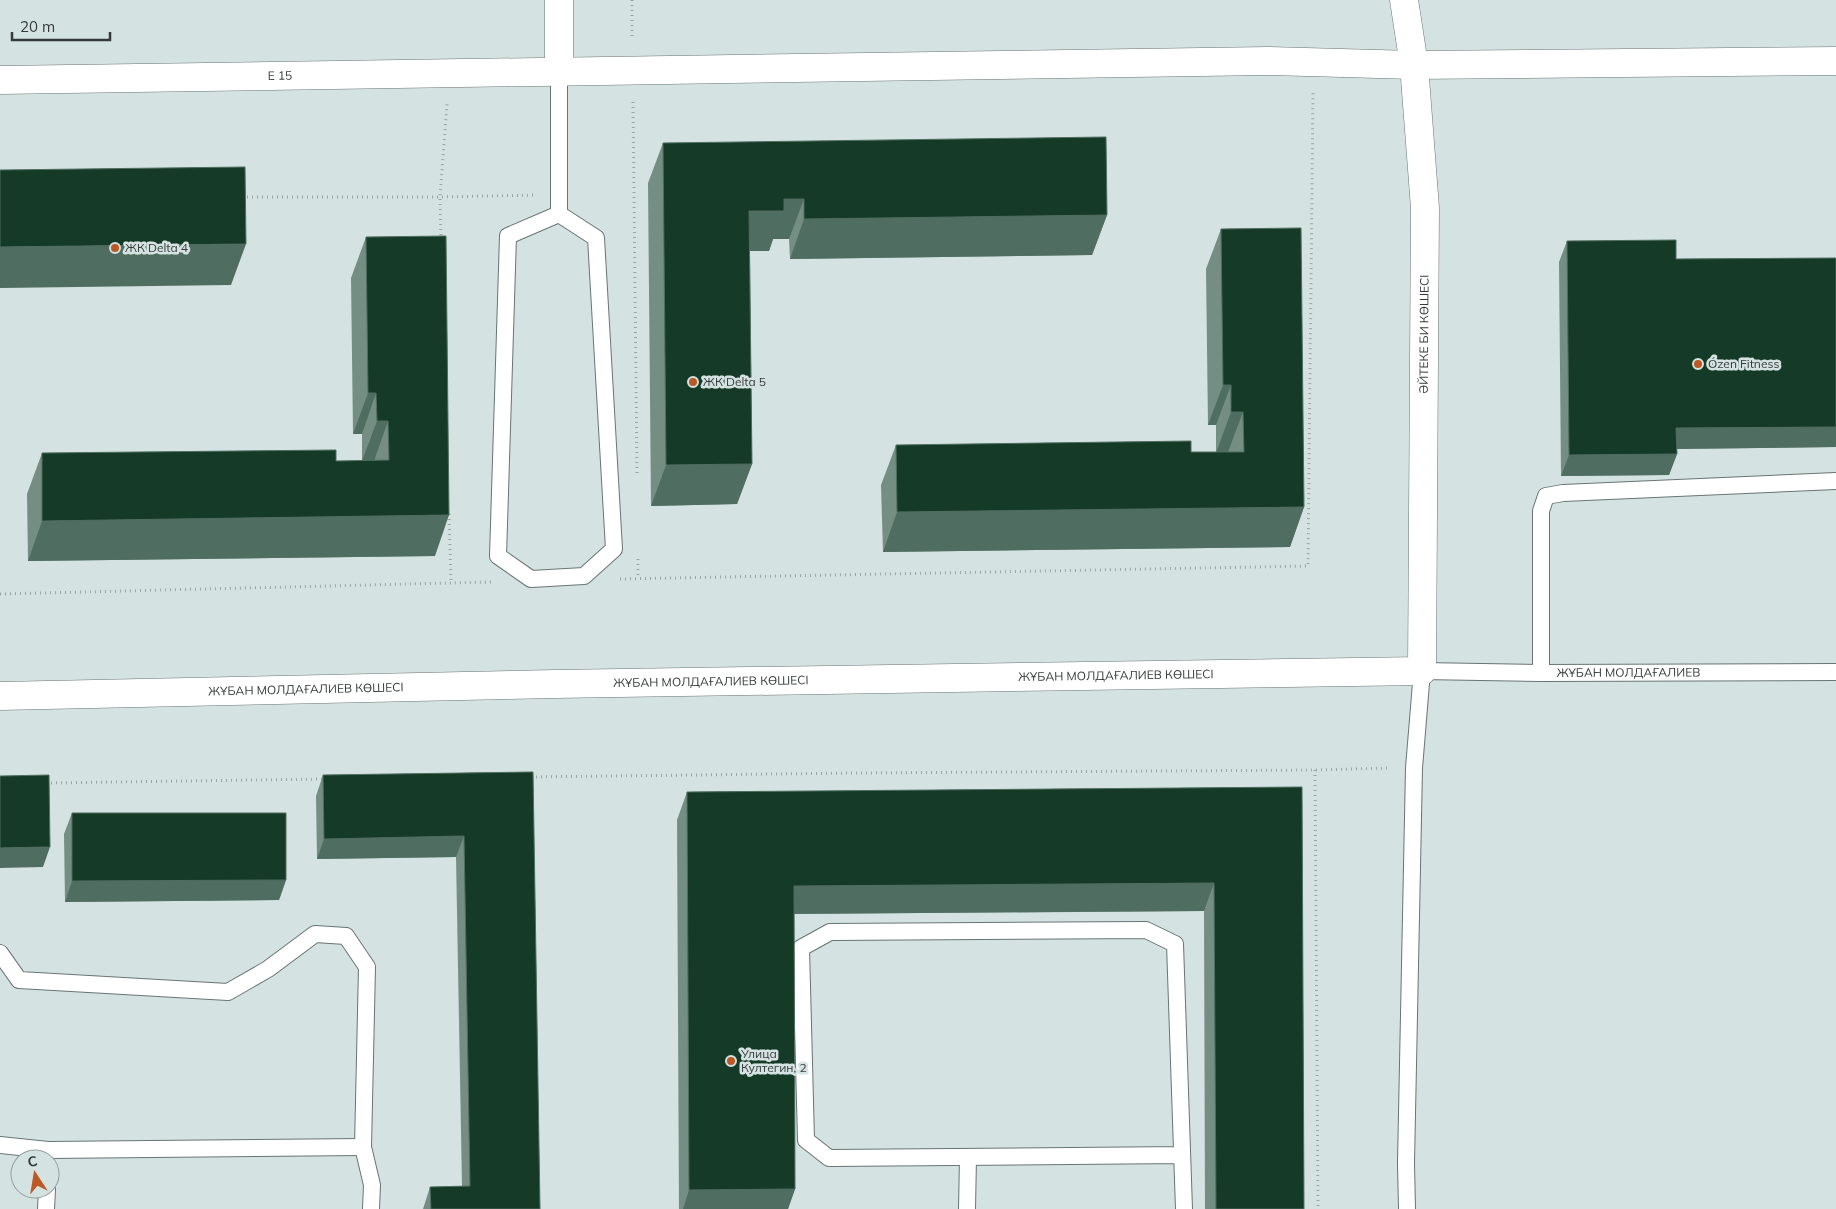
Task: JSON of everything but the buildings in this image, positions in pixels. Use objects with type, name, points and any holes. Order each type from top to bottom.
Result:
[{"type":"street","points":[[559,0],[559,72]]},
{"type":"street","name":"ӘЙТЕКЕ БИ КӨШЕСІ","points":[[1404,0],[1414,65],[1425,208],[1422,671]]},
{"type":"street","name":"E 15","points":[[0,80],[1268,60],[1414,65],[1836,60]]},
{"type":"street","name":"ЖҰБАН МОЛДАҒАЛИЕВ КӨШЕСІ","points":[[0,696],[555,684],[1422,671]]},
{"type":"lane","points":[[559,72],[559,214]]},
{"type":"lane","points":[[559,214],[596,238],[614,549],[584,576],[531,579],[498,556],[508,236],[559,214]]},
{"type":"lane","points":[[1541,673],[1541,511],[1546,496],[1563,493],[1836,481]]},
{"type":"lane","points":[[1407,1209],[1406,1163],[1414,768],[1422,671]]},
{"type":"lane","name":"ЖҰБАН МОЛДАҒАЛИЕВ","points":[[1422,671],[1541,673],[1836,672]]},
{"type":"lane","points":[[1182,1155],[829,1158],[806,1140],[801,948],[830,932],[1146,930],[1175,944],[1184,1209]]},
{"type":"lane","points":[[0,953],[19,980],[228,992],[268,970],[315,934],[346,936],[367,967],[363,1147],[372,1185],[371,1209]]},
{"type":"lane","points":[[0,1145],[19,1149]]},
{"type":"lane","points":[[60,1155],[363,1147]]},
{"type":"lane","points":[[967,1209],[968,1157]]},
{"type":"path","points":[[632,0],[637,479]]},
{"type":"path","points":[[619,579],[1308,566],[1314,62]]},
{"type":"path","points":[[442,247],[440,197],[449,74]]},
{"type":"path","points":[[235,197],[440,197],[559,194]]},
{"type":"path","points":[[449,513],[451,582]]},
{"type":"path","points":[[638,558],[638,578]]},
{"type":"path","points":[[0,594],[493,582]]},
{"type":"path","points":[[528,777],[1414,768]]},
{"type":"path","points":[[1315,770],[1318,1209]]},
{"type":"path","points":[[39,783],[331,779]]},
{"type":"place","name":"ЖК Delta 4","points":[[115,248]]},
{"type":"place","name":"Ózen Fitness","points":[[1698,364]]},
{"type":"place","name":"ЖК Delta 5","points":[[693,382]]},
{"type":"place","name":"Улица Култегин, 2","points":[[731,1061]]}]
